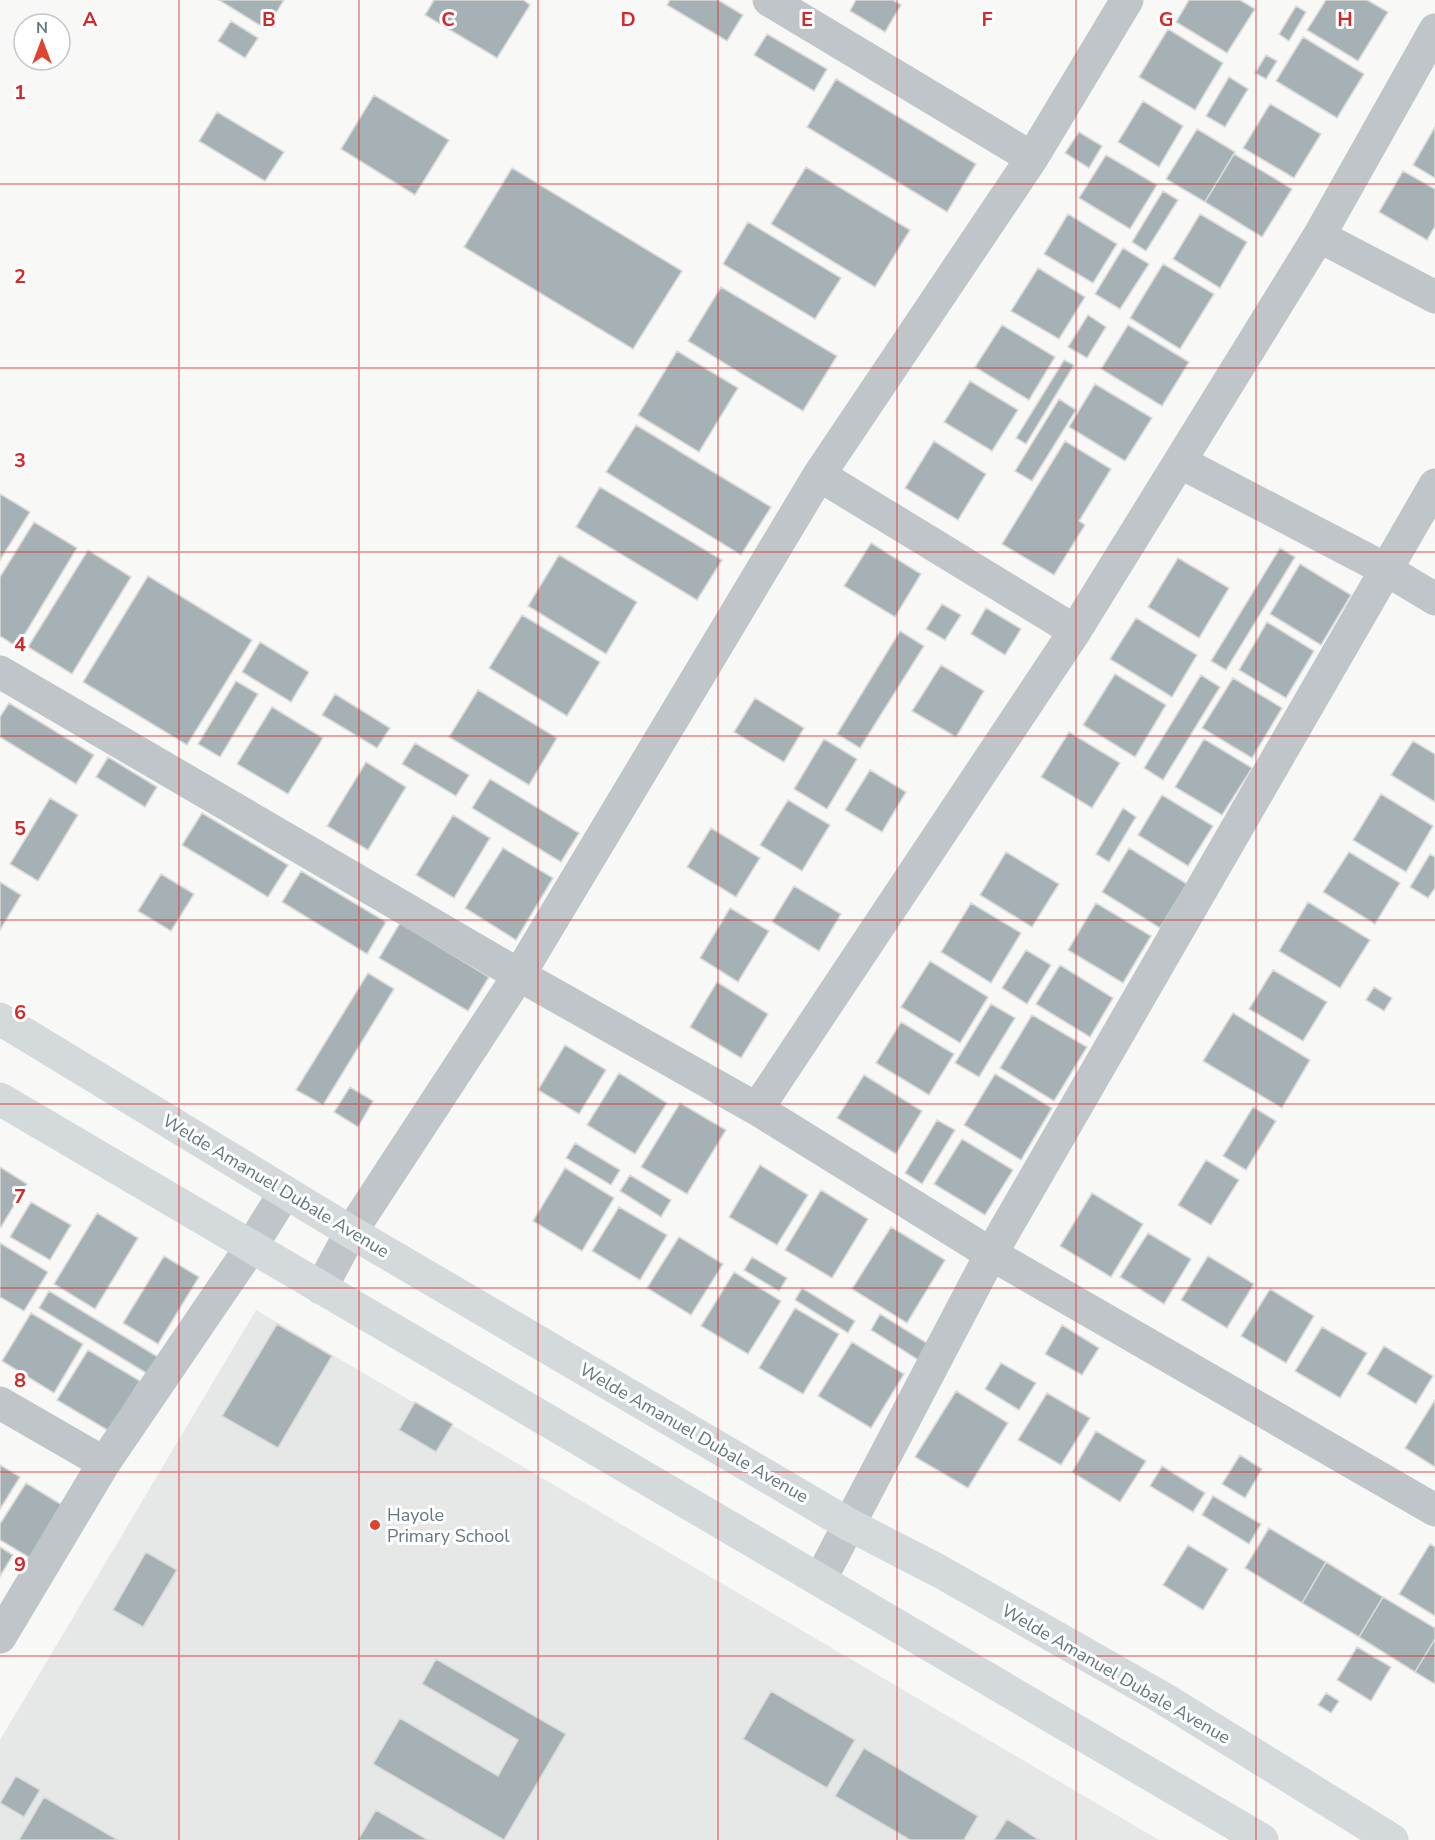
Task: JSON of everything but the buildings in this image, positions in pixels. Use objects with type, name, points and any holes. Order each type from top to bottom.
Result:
[{"type":"main road","name":"Welde Amanuel Dubale Avenue","points":[[0,1019],[351,1232],[848,1524],[939,1571],[1161,1697],[1392,1840]]},
{"type":"main road","points":[[0,1099],[1262,1840]]},
{"type":"street","points":[[321,1288],[351,1232],[519,975],[819,475],[1032,158],[1127,0]]},
{"type":"street","points":[[780,3],[1032,158]]},
{"type":"street","points":[[757,1109],[1075,631],[1319,236],[1435,30]]},
{"type":"street","points":[[1319,236],[1435,297]]},
{"type":"street","points":[[1180,462],[1387,570],[1435,598]]},
{"type":"street","points":[[819,475],[1075,631]]},
{"type":"street","points":[[820,1580],[991,1254],[1435,485]]},
{"type":"street","points":[[0,672],[519,975],[757,1109],[991,1254],[1435,1510]]},
{"type":"street","points":[[0,1637],[104,1463],[251,1247],[285,1192]]},
{"type":"street","points":[[0,1403],[104,1463]]},
{"type":"shaded area","name":"Hayole Primary School","points":[[256,1310],[1159,1840],[0,1840],[0,1740]]},
{"type":"place","name":"Hayole Primary School","points":[[375,1525]]}]
